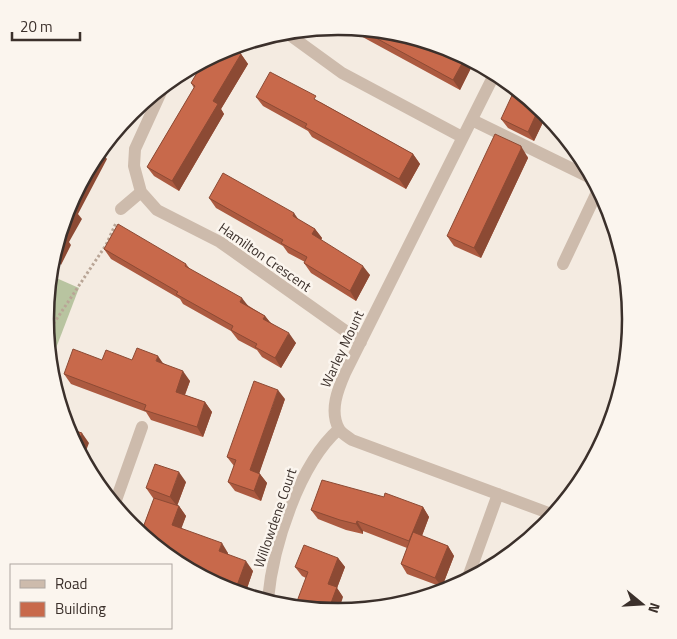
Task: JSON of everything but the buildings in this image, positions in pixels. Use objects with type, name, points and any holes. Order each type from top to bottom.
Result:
[{"type":"street","points":[[294,38],[342,72],[462,137]]},
{"type":"street","name":"Warley Mount","points":[[339,429],[335,396],[492,80]]},
{"type":"street","name":"Hamilton Crescent","points":[[157,101],[135,149],[134,166],[141,192],[158,210],[220,242],[245,258],[267,277],[361,342]]},
{"type":"street","points":[[472,120],[583,174]]},
{"type":"street","points":[[122,209],[141,192]]},
{"type":"street","points":[[563,264],[595,196]]},
{"type":"street","points":[[117,498],[142,427]]},
{"type":"street","points":[[339,429],[352,440],[547,512]]},
{"type":"street","name":"Willowdene Court","points":[[268,595],[271,569],[300,483],[320,448],[339,429]]},
{"type":"street","points":[[470,572],[498,494]]},
{"type":"path","points":[[54,323],[106,246],[122,209]]},
{"type":"green space","points":[[57,278],[79,288],[56,349],[54,320]]}]
